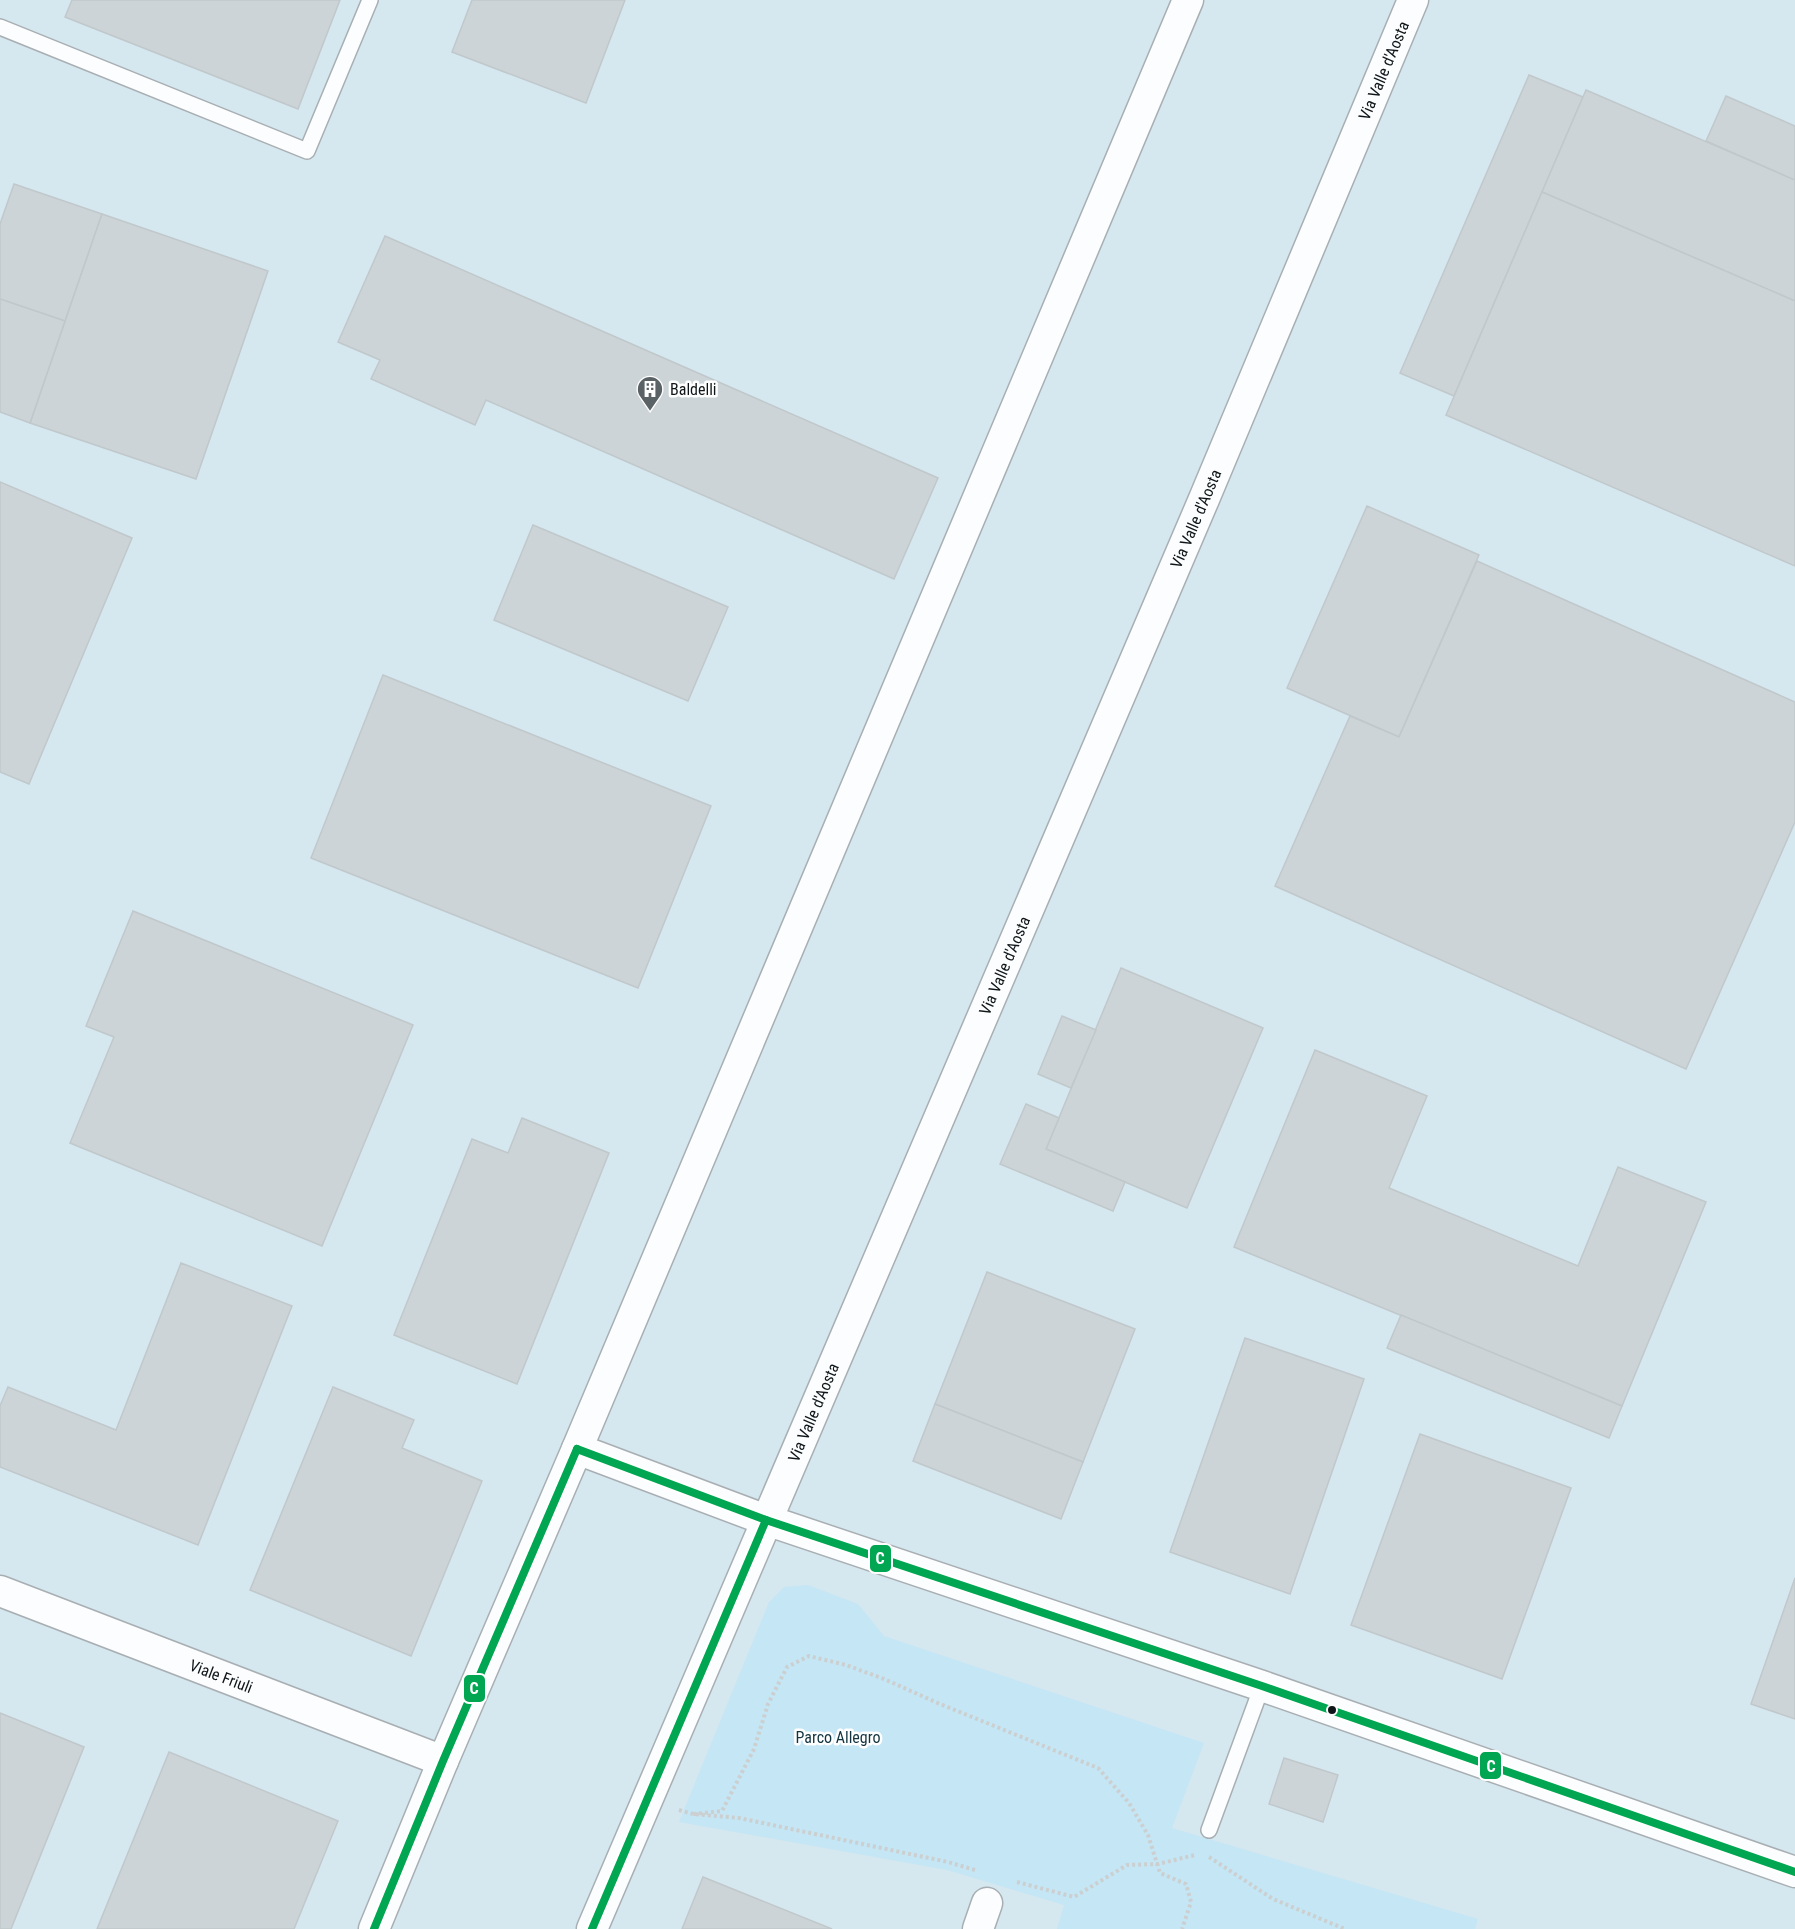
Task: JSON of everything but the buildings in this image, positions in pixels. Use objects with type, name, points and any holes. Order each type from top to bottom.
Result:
[{"type":"street","points":[[374,1929],[442,1761],[577,1449],[1188,0]]},
{"type":"street","name":"Via Valle d'Aosta","points":[[592,1929],[1204,499],[1413,0]]},
{"type":"street","points":[[577,1449],[766,1520],[1262,1686],[1795,1872]]},
{"type":"street","name":"Viale Friuli","points":[[0,1591],[442,1761]]},
{"type":"lane","points":[[0,27],[306,151],[370,0]]},
{"type":"lane","points":[[1209,1830],[1262,1686]]},
{"type":"path","points":[[981,1872],[948,1862],[739,1818],[693,1814],[722,1810],[754,1749],[768,1704],[787,1667],[809,1656],[846,1665],[884,1679],[1098,1768],[1129,1803],[1148,1835],[1160,1873],[1186,1884],[1191,1902],[1182,1929]]},
{"type":"path","points":[[1203,1853],[1273,1899],[1345,1929]]},
{"type":"path","points":[[1015,1882],[1074,1897],[1127,1865],[1158,1864]]},
{"type":"shaded area","points":[[0,0],[1795,0],[1795,1929],[0,1929]]},
{"type":"green space","name":"Parco Allegro","points":[[808,1585],[858,1604],[884,1636],[1204,1743],[1172,1828],[1478,1919],[1475,1929],[1057,1929],[1064,1905],[947,1870],[679,1822],[769,1602],[784,1587]]},
{"type":"transit line","name":"C","points":[[577,1449],[766,1520],[1262,1686],[1795,1872]]},
{"type":"transit line","name":"C","points":[[374,1929],[443,1761],[577,1449]]},
{"type":"transit line","name":"C","points":[[592,1929],[766,1520]]},
{"type":"place","name":"Baldelli","points":[[650,412]]}]
